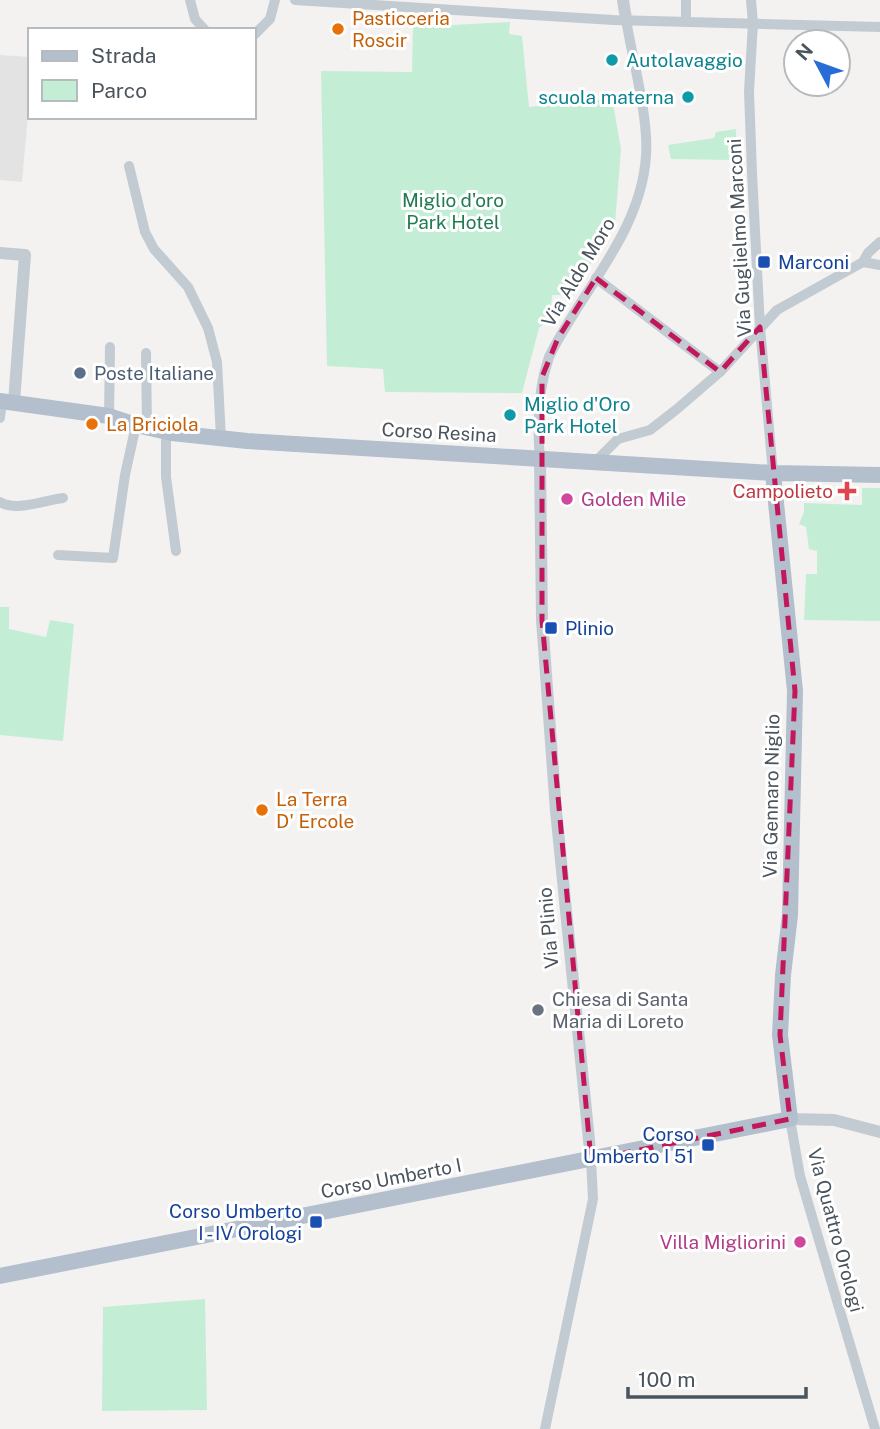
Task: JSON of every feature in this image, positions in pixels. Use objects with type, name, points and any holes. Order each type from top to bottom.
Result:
[{"type":"main road","name":"Corso Resina","points":[[5,401],[109,416],[166,432],[221,438],[540,460],[773,473],[880,475]]},
{"type":"main road","name":"Via Gennaro Niglio","points":[[773,473],[795,691],[790,915],[780,1035],[790,1119]]},
{"type":"main road","name":"Corso Umberto I","points":[[0,1276],[790,1119]]},
{"type":"street","points":[[190,0],[195,19],[203,28]]},
{"type":"street","points":[[256,33],[270,19],[275,0]]},
{"type":"street","points":[[295,0],[626,19],[880,27]]},
{"type":"street","points":[[623,0],[626,19]]},
{"type":"street","points":[[685,20],[686,0]]},
{"type":"street","name":"Via Guglielmo Marconi","points":[[753,3],[749,92],[760,327],[773,473]]},
{"type":"street","name":"Via Aldo Moro","points":[[540,460],[542,377],[558,338],[632,215],[642,182],[646,135],[626,19]]},
{"type":"street","points":[[129,166],[145,232],[154,249],[188,287],[208,328],[218,362],[221,438]]},
{"type":"street","points":[[595,462],[618,439],[650,430],[720,372],[777,310],[863,262],[880,242]]},
{"type":"street","points":[[0,253],[26,255],[5,401],[0,418]]},
{"type":"street","points":[[863,262],[880,265]]},
{"type":"street","points":[[596,278],[720,372]]},
{"type":"street","points":[[109,416],[110,347]]},
{"type":"street","points":[[58,555],[113,558],[125,475],[142,427],[146,354]]},
{"type":"street","points":[[166,432],[166,477],[176,551]]},
{"type":"street","name":"Via Plinio","points":[[540,460],[542,620],[555,797],[593,1199],[545,1429]]},
{"type":"street","points":[[0,502],[4,505],[23,506],[63,498]]},
{"type":"street","points":[[790,1119],[834,1121],[880,1132]]},
{"type":"street","name":"Via Quattro Orologi","points":[[790,1119],[800,1176],[875,1429]]},
{"type":"highlighted area","points":[[596,278],[720,372],[760,327],[795,691],[780,1035],[790,1119],[591,1160],[542,620],[542,377],[558,338]]},
{"type":"shaded area","points":[[0,55],[28,57],[28,115],[22,182],[0,180]]},
{"type":"green space","name":"Miglio d'oro Park Hotel","points":[[510,22],[509,34],[522,36],[529,107],[612,98],[621,149],[615,224],[572,295],[552,295],[550,319],[539,328],[522,393],[385,392],[383,369],[327,366],[321,71],[412,72],[413,27]]},
{"type":"green space","points":[[736,129],[737,160],[671,159],[668,145],[714,138],[716,132]]},
{"type":"green space","points":[[862,488],[880,488],[880,621],[804,620],[806,574],[817,574],[817,551],[809,549],[806,527],[799,524],[804,503],[862,505]]},
{"type":"green space","points":[[0,607],[9,607],[9,629],[46,637],[50,620],[74,624],[63,741],[0,735]]},
{"type":"green space","points":[[205,1299],[207,1410],[102,1411],[103,1307]]},
{"type":"place","name":"Pasticceria Roscir","points":[[338,29]]},
{"type":"place","name":"Autolavaggio","points":[[612,60]]},
{"type":"place","name":"scuola materna","points":[[688,97]]},
{"type":"place","name":"Marconi","points":[[764,262]]},
{"type":"place","name":"Poste Italiane","points":[[80,373]]},
{"type":"place","name":"Miglio d'Oro Park Hotel","points":[[510,415]]},
{"type":"place","name":"La Briciola","points":[[92,424]]},
{"type":"place","name":"Campolieto","points":[[847,491]]},
{"type":"place","name":"Golden Mile","points":[[567,499]]},
{"type":"place","name":"Plinio","points":[[551,628]]},
{"type":"place","name":"La Terra D' Ercole","points":[[262,810]]},
{"type":"place","name":"Chiesa di Santa Maria di Loreto","points":[[538,1010]]},
{"type":"place","name":"Corso Umberto I 51","points":[[708,1145]]},
{"type":"place","name":"Corso Umberto I - IV Orologi","points":[[316,1222]]},
{"type":"place","name":"Villa Migliorini","points":[[800,1242]]}]
